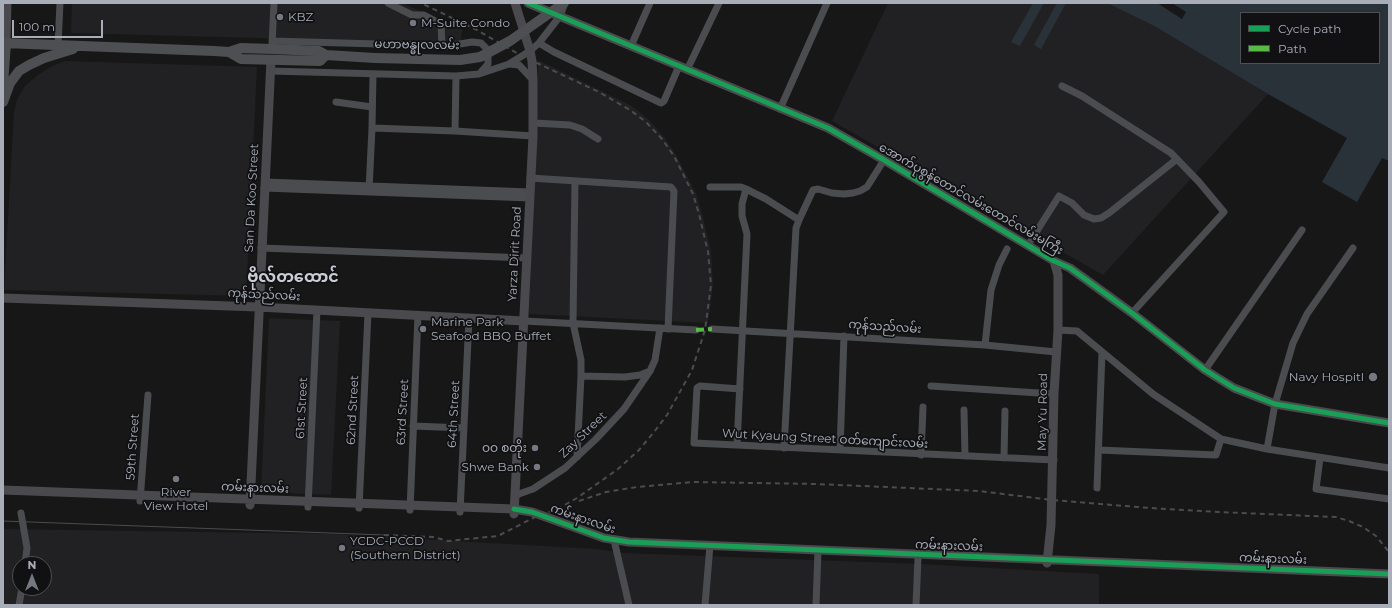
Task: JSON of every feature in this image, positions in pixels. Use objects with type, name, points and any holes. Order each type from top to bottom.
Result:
[{"type":"main road","name":"မဟာဗန္ဓုလလမ်း","points":[[4,43],[230,52],[241,48],[272,45],[319,51],[326,55],[460,60],[480,57],[510,41],[564,3]]},
{"type":"main road","points":[[3,85],[4,43]]},
{"type":"main road","points":[[3,102],[10,83],[19,71],[44,58],[80,46]]},
{"type":"main road","name":"မဟာဗန္ဓုလလမ်း","points":[[230,52],[241,59],[271,60],[320,61],[326,55]]},
{"type":"street","points":[[4,43],[7,3]]},
{"type":"street","points":[[58,45],[60,3]]},
{"type":"street","points":[[274,3],[272,45],[442,46],[459,45],[472,42],[481,43],[486,48],[489,58],[485,70],[479,74]]},
{"type":"street","points":[[388,3],[412,15],[424,15],[441,24],[442,46]]},
{"type":"street","name":"Yarza Dirit Road","points":[[514,511],[533,136],[532,61],[515,3]]},
{"type":"street","points":[[270,71],[456,76],[479,74],[509,64],[530,51],[539,43],[560,16],[564,3]]},
{"type":"street","points":[[631,46],[650,3]]},
{"type":"street","points":[[539,43],[554,52],[660,103],[664,102],[719,3]]},
{"type":"street","points":[[780,108],[827,3]]},
{"type":"street","name":"အောက်ပုစွန်တောင်လမ်းတောင်လမ်းမကြီး","points":[[533,4],[828,128],[1054,261],[1070,268],[1132,313],[1205,370],[1234,388],[1275,404],[1389,423]]},
{"type":"street","name":"San Da Koo Street","points":[[250,502],[258,307],[271,60]]},
{"type":"street","points":[[509,64],[518,65],[533,80]]},
{"type":"street","points":[[369,189],[373,74]]},
{"type":"street","points":[[455,131],[456,76]]},
{"type":"street","points":[[1062,86],[1082,96],[1171,153],[1199,182],[1224,212],[1132,313]]},
{"type":"street","points":[[336,102],[372,107]]},
{"type":"street","points":[[533,124],[570,125],[582,129],[598,139]]},
{"type":"street","points":[[372,128],[533,136]]},
{"type":"street","points":[[1028,245],[1058,196],[1072,203],[1084,215],[1094,219],[1101,218],[1177,159]]},
{"type":"street","points":[[784,448],[796,228],[813,190],[818,189],[844,194],[860,191],[867,187],[884,160]]},
{"type":"street","points":[[530,178],[671,187],[674,191],[668,329]]},
{"type":"street","points":[[575,182],[573,323],[581,360],[577,457]]},
{"type":"street","points":[[264,185],[530,195]]},
{"type":"street","points":[[710,187],[741,187],[766,199],[799,220]]},
{"type":"street","points":[[737,445],[747,234],[742,216],[742,204],[746,189]]},
{"type":"street","points":[[1205,370],[1302,230]]},
{"type":"street","points":[[261,248],[527,258]]},
{"type":"street","points":[[1267,449],[1275,404],[1293,343],[1307,314],[1353,248]]},
{"type":"street","points":[[985,345],[991,290],[994,277],[1007,249]]},
{"type":"street","name":"May Yu Road","points":[[1047,562],[1052,525],[1054,394],[1058,330],[1058,275],[1054,261]]},
{"type":"street","name":"ကုန်သည်လမ်း","points":[[3,298],[258,307],[524,321]]},
{"type":"street","name":"61st Street","points":[[309,504],[317,310]]},
{"type":"street","name":"62nd Street","points":[[359,506],[368,313]]},
{"type":"street","name":"63rd Street","points":[[410,508],[418,315]]},
{"type":"street","name":"64th Street","points":[[460,509],[469,318]]},
{"type":"street","points":[[524,321],[696,330]]},
{"type":"street","name":"Zay Street","points":[[516,495],[533,489],[565,468],[596,439],[624,409],[650,371],[654,360],[660,328]]},
{"type":"street","name":"ကုန်သည်လမ်း","points":[[712,329],[985,345],[1056,352]]},
{"type":"street","points":[[1058,330],[1077,331],[1152,394],[1221,439],[1267,449],[1389,468]]},
{"type":"street","points":[[840,450],[844,336]]},
{"type":"street","points":[[1097,488],[1102,352]]},
{"type":"street","points":[[581,376],[625,377],[640,375],[650,371]]},
{"type":"street","name":"Wut Kyaung Street ဝတ်ကျောင်းလမ်း","points":[[740,389],[698,386],[694,444],[1054,460]]},
{"type":"street","points":[[931,386],[1054,394]]},
{"type":"street","name":"59th Street","points":[[140,498],[148,395]]},
{"type":"street","points":[[921,454],[923,407]]},
{"type":"street","points":[[964,410],[965,456]]},
{"type":"street","points":[[1004,458],[1005,411]]},
{"type":"street","points":[[413,426],[464,428]]},
{"type":"street","points":[[1099,450],[1216,455],[1221,439]]},
{"type":"street","points":[[1320,458],[1316,489],[1389,499]]},
{"type":"street","name":"ကမ်းနားလမ်း","points":[[3,490],[140,498]]},
{"type":"street","name":"ကမ်းနားလမ်း","points":[[3,496],[140,498],[532,512],[614,542],[918,558],[1047,562]]},
{"type":"street","points":[[21,514],[21,524],[26,542],[25,556]]},
{"type":"street","points":[[614,542],[629,605]]},
{"type":"street","points":[[706,605],[710,546]]},
{"type":"street","points":[[816,605],[818,552]]},
{"type":"street","name":"ကမ်းနားလမ်း","points":[[818,552],[1389,575]]},
{"type":"street","points":[[916,605],[918,558]]},
{"type":"shaded area","points":[[72,3],[402,3],[462,30],[461,41],[447,43],[71,33]]},
{"type":"shaded area","points":[[888,3],[1107,3],[1156,27],[1268,94],[1103,275],[832,121]]},
{"type":"shaded area","points":[[1033,3],[1044,3],[1020,46],[1011,42]]},
{"type":"shaded area","points":[[1057,3],[1066,3],[1041,49],[1034,45]]},
{"type":"shaded area","points":[[1107,3],[1389,3],[1389,161],[1382,158],[1357,202],[1322,182],[1347,138],[1268,94],[1156,27]]},
{"type":"shaded area","points":[[538,60],[632,106],[648,119],[664,137],[676,155],[696,193],[711,251],[713,285],[708,323],[529,314]]},
{"type":"shaded area","points":[[65,61],[257,67],[246,296],[4,290],[14,112],[17,100],[25,86],[38,75],[50,67]]},
{"type":"shaded area","points":[[269,318],[340,321],[331,495],[261,492]]},
{"type":"shaded area","points":[[3,529],[331,534],[596,549],[624,553],[921,564],[1099,574],[1099,605],[3,605]]},
{"type":"pier","points":[[1157,3],[1172,3],[1186,12],[1182,19]]},
{"type":"tram line","points":[[3,521],[384,535]]},
{"type":"railway","points":[[384,535],[433,537],[448,541],[498,536],[539,515],[558,509],[577,498],[618,469],[639,450],[667,415],[692,370],[705,330],[711,285],[708,252],[693,194],[674,156],[662,139],[646,122],[630,110],[599,92],[522,56],[477,30],[421,3]]},
{"type":"railway","points":[[579,501],[606,492],[637,487],[693,482],[816,484],[979,491],[1052,500],[1150,508],[1336,517],[1363,527],[1376,536],[1389,552]]},
{"type":"marked path","points":[[696,330],[712,329]]},
{"type":"cycle path","points":[[528,3],[828,128],[1054,261],[1070,268],[1132,313],[1205,370],[1234,388],[1275,404],[1389,423]]},
{"type":"cycle path","points":[[514,509],[532,512],[604,538],[629,542],[1389,574]]},
{"type":"place","name":"KBZ","points":[[280,17]]},
{"type":"place","name":"M-Suite Condo","points":[[413,23]]},
{"type":"place","name":"Marine Park Seafood BBQ Buffet","points":[[423,329]]},
{"type":"place","name":"Navy Hospitl","points":[[1373,377]]},
{"type":"place","name":"ဝဝ စတိုး","points":[[535,448]]},
{"type":"place","name":"Shwe Bank","points":[[537,467]]},
{"type":"place","name":"River View Hotel","points":[[176,479]]},
{"type":"place","name":"YCDC-PCCD (Southern District)","points":[[342,548]]},
{"type":"district","name":"ဗိုလ်တထောင်","points":[[293,277]]}]
